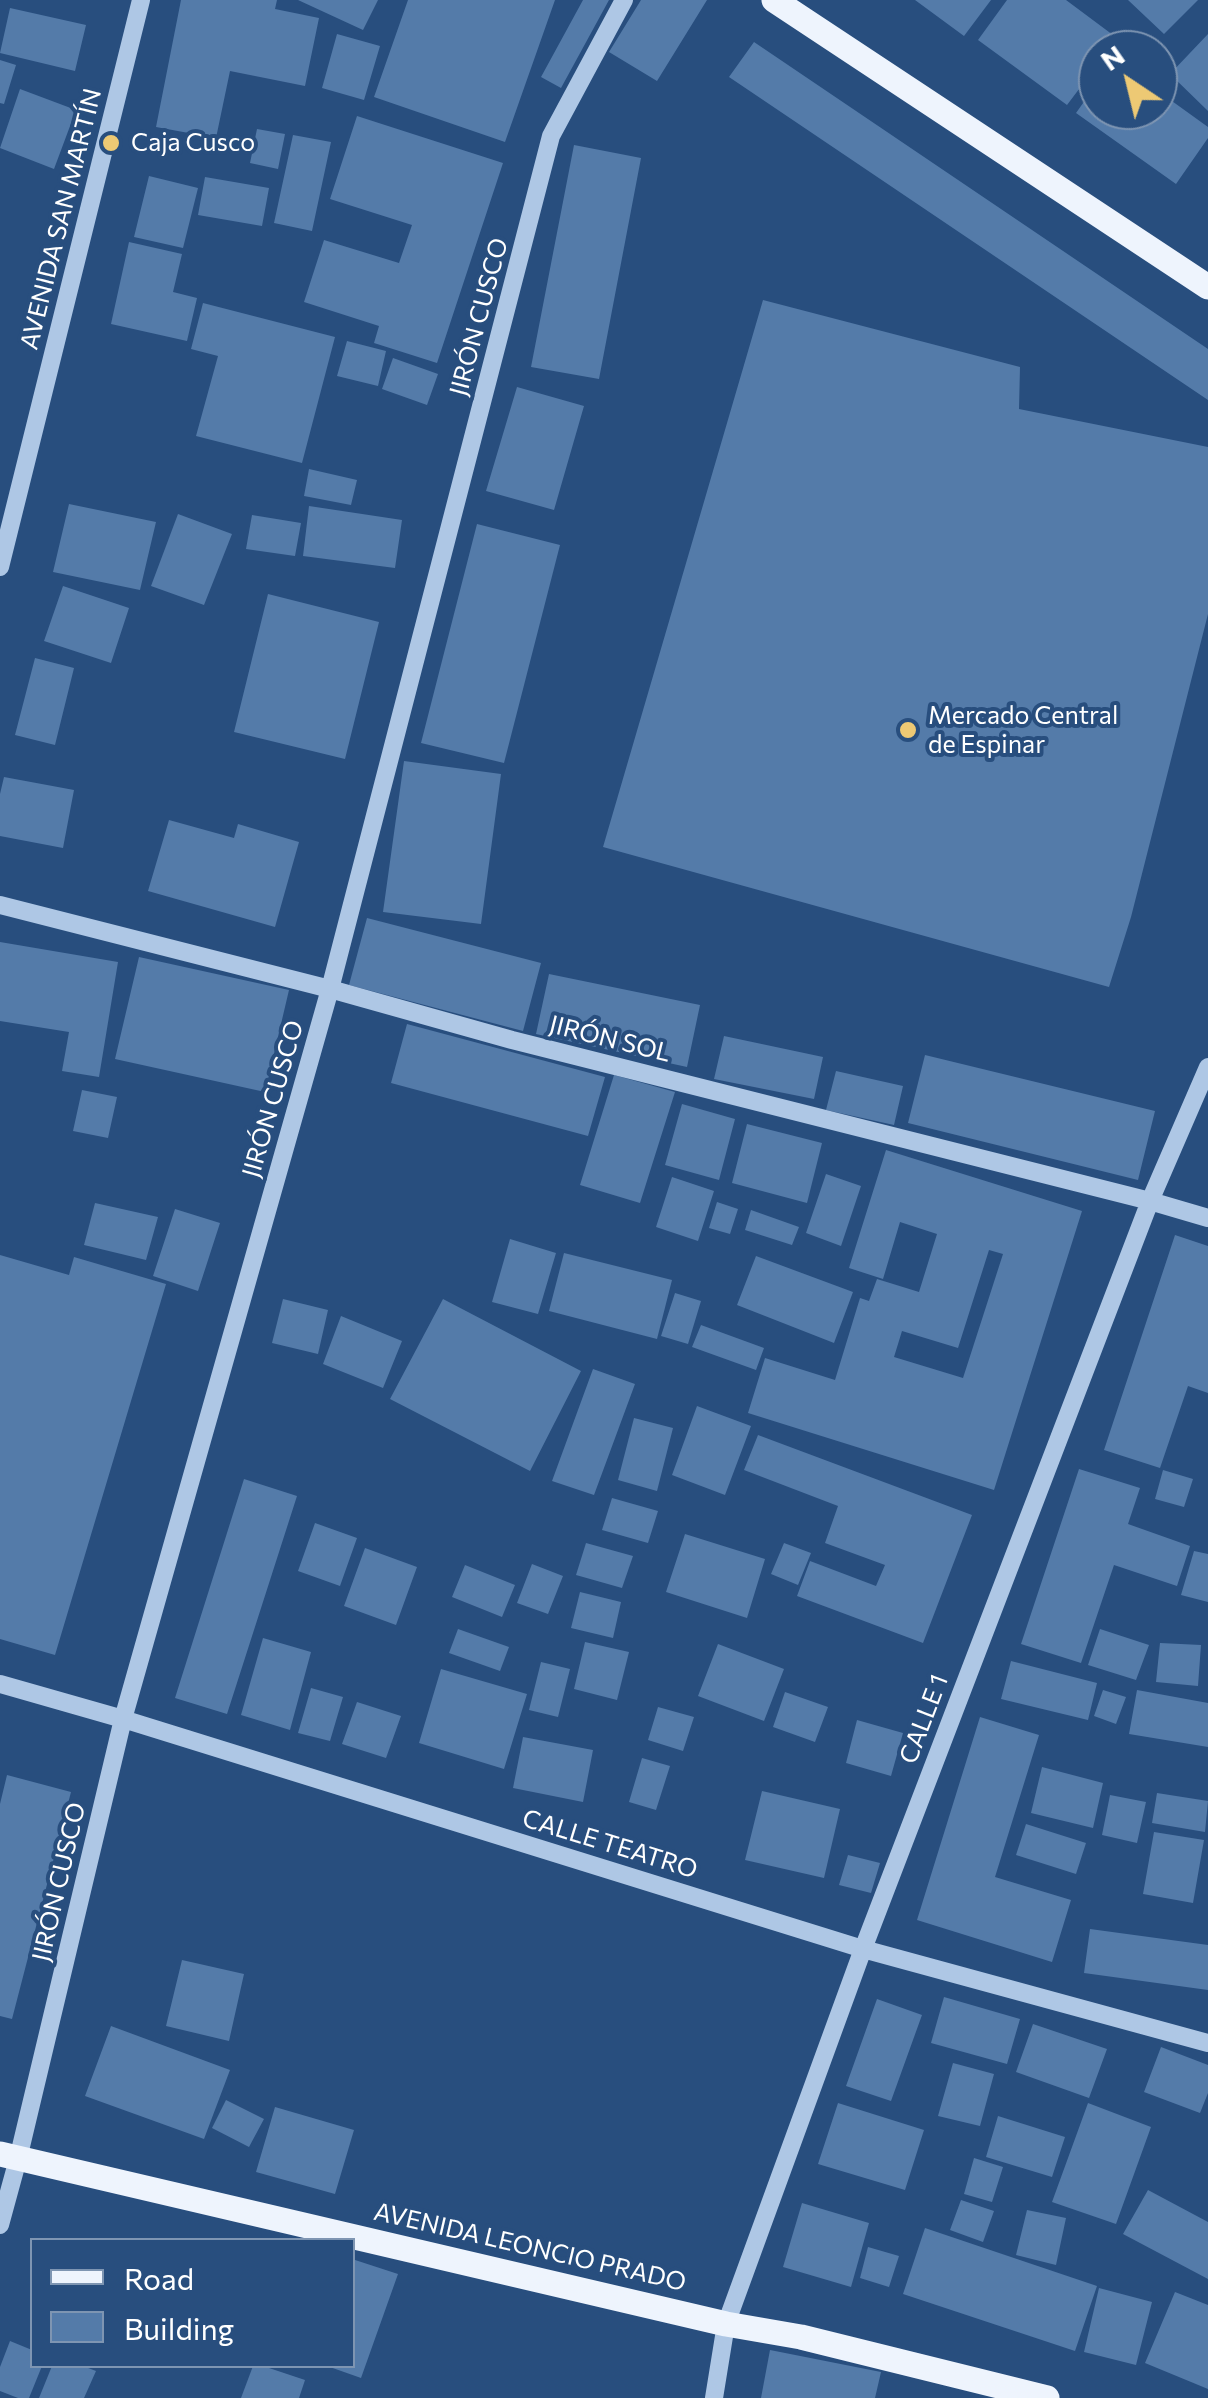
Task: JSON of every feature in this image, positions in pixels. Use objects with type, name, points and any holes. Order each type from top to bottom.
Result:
[{"type":"main road","points":[[774,0],[1208,286]]},
{"type":"main road","name":"AVENIDA LEONCIO PRADO","points":[[9,2156],[726,2324],[801,2337],[1048,2398]]},
{"type":"street","name":"AVENIDA SAN MARTÍN","points":[[0,567],[141,0]]},
{"type":"street","name":"JIRÓN CUSCO","points":[[0,2225],[9,2156],[123,1719],[330,989],[552,136],[624,0]]},
{"type":"street","name":"JIRÓN SOL","points":[[0,905],[1208,1218]]},
{"type":"street","name":"CALLE 1","points":[[714,2398],[726,2324],[863,1949],[1150,1201],[1208,1067]]},
{"type":"street","name":"CALLE TEATRO","points":[[0,1684],[863,1949],[1208,2044]]},
{"type":"building","points":[[181,0],[277,0],[275,9],[319,18],[305,86],[230,71],[216,138],[156,127]]},
{"type":"building","points":[[298,0],[378,0],[363,30]]},
{"type":"building","points":[[408,0],[555,0],[505,142],[374,97]]},
{"type":"building","points":[[583,0],[609,0],[561,88],[541,77]]},
{"type":"building","points":[[641,0],[707,0],[657,81],[609,52]]},
{"type":"building","points":[[915,0],[991,0],[964,36]]},
{"type":"building","points":[[1007,0],[1066,0],[1106,30],[1078,30],[1078,90],[1067,105],[978,40]]},
{"type":"building","points":[[1128,0],[1198,0],[1168,30],[1160,30]]},
{"type":"building","points":[[10,8],[86,25],[75,71],[0,53]]},
{"type":"building","points":[[337,34],[380,46],[364,100],[322,88]]},
{"type":"building","points":[[1208,34],[1208,111],[1178,82],[1178,66]]},
{"type":"building","points":[[754,42],[1208,349],[1208,400],[729,77]]},
{"type":"building","points":[[0,60],[16,65],[4,104],[0,103]]},
{"type":"building","points":[[20,89],[76,110],[54,169],[0,148]]},
{"type":"building","points":[[1178,105],[1208,127],[1208,138],[1176,184],[1100,130],[1178,130]]},
{"type":"building","points":[[357,116],[503,163],[437,363],[374,343],[379,326],[304,302],[324,240],[399,263],[412,225],[330,199]]},
{"type":"building","points":[[257,129],[285,134],[278,169],[250,163]]},
{"type":"building","points":[[293,135],[331,142],[312,231],[274,223]]},
{"type":"building","points":[[574,145],[641,158],[599,379],[531,367]]},
{"type":"building","points":[[149,176],[198,188],[183,248],[134,237]]},
{"type":"building","points":[[205,177],[269,188],[262,226],[198,215]]},
{"type":"building","points":[[129,242],[182,254],[173,292],[197,298],[187,341],[111,324]]},
{"type":"building","name":"Mercado Central de Espinar","points":[[763,300],[1020,367],[1019,409],[1208,447],[1208,614],[1131,917],[1109,987],[603,847]]},
{"type":"building","points":[[203,303],[335,337],[302,463],[196,436],[218,356],[191,349]]},
{"type":"building","points":[[347,341],[386,351],[378,386],[337,376]]},
{"type":"building","points":[[393,358],[438,374],[427,405],[382,389]]},
{"type":"building","points":[[517,387],[584,406],[554,510],[486,491]]},
{"type":"building","points":[[309,469],[357,480],[351,505],[304,496]]},
{"type":"building","points":[[69,504],[156,522],[140,590],[53,572]]},
{"type":"building","points":[[309,506],[402,520],[395,568],[303,556]]},
{"type":"building","points":[[178,514],[232,534],[204,605],[151,586]]},
{"type":"building","points":[[252,515],[301,523],[295,556],[246,549]]},
{"type":"building","points":[[477,524],[560,545],[504,763],[421,743]]},
{"type":"building","points":[[63,586],[129,608],[111,663],[44,641]]},
{"type":"building","points":[[268,594],[379,622],[345,759],[234,732]]},
{"type":"building","points":[[35,658],[74,668],[55,745],[15,735]]},
{"type":"building","points":[[404,761],[501,774],[481,924],[383,912]]},
{"type":"building","points":[[4,777],[74,790],[63,848],[0,836]]},
{"type":"building","points":[[169,820],[234,838],[238,824],[299,842],[275,927],[148,891]]},
{"type":"building","points":[[367,918],[541,963],[523,1031],[349,985]]},
{"type":"building","points":[[0,942],[118,962],[99,1077],[62,1071],[69,1032],[0,1021]]},
{"type":"building","points":[[139,957],[289,990],[265,1092],[115,1059]]},
{"type":"building","points":[[549,974],[700,1005],[687,1067],[536,1034]]},
{"type":"building","points":[[407,1024],[605,1077],[588,1136],[391,1083]]},
{"type":"building","points":[[724,1036],[823,1057],[814,1099],[714,1079]]},
{"type":"building","points":[[925,1055],[1155,1111],[1138,1180],[908,1123]]},
{"type":"building","points":[[836,1071],[903,1086],[894,1125],[826,1110]]},
{"type":"building","points":[[614,1075],[675,1092],[640,1203],[580,1185]]},
{"type":"building","points":[[82,1090],[117,1097],[108,1138],[73,1131]]},
{"type":"building","points":[[682,1104],[735,1119],[719,1180],[665,1165]]},
{"type":"building","points":[[747,1124],[822,1143],[807,1203],[732,1183]]},
{"type":"building","points":[[886,1150],[1082,1211],[994,1490],[748,1413],[765,1358],[835,1380],[860,1298],[869,1301],[877,1279],[919,1292],[937,1234],[900,1222],[883,1279],[849,1268]],"holes":[[[989,1250],[1003,1254],[963,1378],[894,1357],[902,1331],[958,1348]]]},
{"type":"building","points":[[826,1174],[861,1186],[841,1246],[806,1233]]},
{"type":"building","points":[[672,1177],[714,1191],[698,1241],[656,1227]]},
{"type":"building","points":[[717,1202],[738,1209],[730,1234],[709,1228]]},
{"type":"building","points":[[95,1203],[158,1217],[146,1260],[84,1245]]},
{"type":"building","points":[[175,1209],[220,1223],[198,1291],[153,1276]]},
{"type":"building","points":[[751,1210],[799,1227],[792,1245],[745,1230]]},
{"type":"building","points":[[1175,1235],[1208,1246],[1208,1393],[1188,1386],[1160,1468],[1104,1450]]},
{"type":"building","points":[[510,1239],[556,1253],[538,1314],[492,1302]]},
{"type":"building","points":[[564,1253],[672,1280],[657,1339],[549,1311]]},
{"type":"building","points":[[0,1255],[69,1275],[74,1257],[166,1284],[55,1655],[0,1639]]},
{"type":"building","points":[[756,1256],[853,1292],[834,1343],[737,1305]]},
{"type":"building","points":[[675,1293],[701,1301],[688,1344],[661,1336]]},
{"type":"building","points":[[283,1299],[328,1310],[318,1354],[272,1343]]},
{"type":"building","points":[[443,1299],[581,1371],[530,1471],[390,1399]]},
{"type":"building","points":[[341,1316],[402,1341],[383,1388],[323,1364]]},
{"type":"building","points":[[701,1325],[764,1348],[756,1370],[692,1347]]},
{"type":"building","points":[[593,1369],[635,1384],[594,1495],[552,1481]]},
{"type":"building","points":[[697,1406],[751,1426],[725,1495],[672,1475]]},
{"type":"building","points":[[634,1418],[673,1428],[657,1491],[618,1480]]},
{"type":"building","points":[[758,1435],[972,1515],[923,1643],[797,1596],[810,1561],[876,1586],[885,1565],[825,1543],[838,1506],[744,1470]]},
{"type":"building","points":[[1079,1469],[1140,1488],[1128,1524],[1190,1546],[1177,1586],[1114,1565],[1081,1663],[1021,1644]]},
{"type":"building","points":[[1163,1470],[1193,1479],[1184,1507],[1155,1499]]},
{"type":"building","points":[[244,1479],[297,1496],[227,1714],[175,1698]]},
{"type":"building","points":[[612,1498],[658,1511],[648,1543],[602,1530]]},
{"type":"building","points":[[315,1523],[357,1538],[340,1586],[298,1571]]},
{"type":"building","points":[[685,1534],[765,1559],[747,1618],[666,1592]]},
{"type":"building","points":[[586,1543],[633,1556],[622,1588],[576,1575]]},
{"type":"building","points":[[784,1543],[811,1553],[798,1585],[771,1574]]},
{"type":"building","points":[[365,1548],[417,1567],[396,1625],[344,1606]]},
{"type":"building","points":[[1194,1551],[1208,1554],[1208,1602],[1181,1595]]},
{"type":"building","points":[[532,1564],[563,1576],[548,1614],[517,1603]]},
{"type":"building","points":[[465,1565],[515,1585],[502,1617],[452,1597]]},
{"type":"building","points":[[580,1592],[621,1602],[613,1638],[571,1628]]},
{"type":"building","points":[[458,1629],[509,1647],[500,1671],[449,1653]]},
{"type":"building","points":[[1100,1629],[1149,1645],[1136,1680],[1088,1665]]},
{"type":"building","points":[[263,1638],[311,1652],[290,1730],[241,1715]]},
{"type":"building","points":[[585,1642],[629,1652],[617,1700],[574,1689]]},
{"type":"building","points":[[1160,1643],[1201,1645],[1198,1686],[1156,1682]]},
{"type":"building","points":[[718,1644],[784,1669],[764,1721],[698,1696]]},
{"type":"building","points":[[1011,1661],[1097,1683],[1088,1720],[1001,1699]]},
{"type":"building","points":[[541,1662],[570,1669],[558,1717],[529,1710]]},
{"type":"building","points":[[441,1669],[527,1694],[504,1769],[419,1743]]},
{"type":"building","points":[[311,1688],[343,1697],[330,1741],[298,1733]]},
{"type":"building","points":[[1103,1690],[1126,1697],[1116,1724],[1094,1716]]},
{"type":"building","points":[[1137,1690],[1208,1703],[1208,1747],[1129,1734]]},
{"type":"building","points":[[785,1692],[828,1707],[815,1742],[773,1727]]},
{"type":"building","points":[[357,1702],[401,1716],[386,1758],[342,1744]]},
{"type":"building","points":[[658,1707],[694,1717],[683,1751],[648,1740]]},
{"type":"building","points":[[980,1717],[1039,1735],[995,1877],[1071,1900],[1052,1962],[917,1920]]},
{"type":"building","points":[[857,1720],[903,1733],[891,1776],[846,1763]]},
{"type":"building","points":[[523,1737],[593,1750],[583,1802],[513,1788]]},
{"type":"building","points":[[642,1758],[670,1766],[656,1810],[629,1802]]},
{"type":"building","points":[[1042,1767],[1103,1783],[1093,1828],[1031,1813]]},
{"type":"building","points":[[7,1775],[71,1792],[12,2019],[0,2016],[0,1804]]},
{"type":"building","points":[[762,1791],[840,1809],[824,1878],[745,1860]]},
{"type":"building","points":[[1157,1793],[1208,1801],[1205,1832],[1152,1823]]},
{"type":"building","points":[[1110,1795],[1146,1802],[1137,1843],[1102,1835]]},
{"type":"building","points":[[1026,1824],[1086,1843],[1076,1874],[1016,1855]]},
{"type":"building","points":[[1154,1832],[1204,1840],[1193,1903],[1143,1894]]},
{"type":"building","points":[[848,1855],[880,1863],[871,1893],[839,1885]]},
{"type":"building","points":[[1090,1929],[1208,1945],[1208,1990],[1084,1973]]},
{"type":"building","points":[[182,1960],[244,1974],[229,2041],[166,2026]]},
{"type":"building","points":[[944,1997],[1020,2019],[1007,2064],[931,2043]]},
{"type":"building","points":[[877,1999],[922,2015],[891,2101],[846,2086]]},
{"type":"building","points":[[1033,2024],[1107,2049],[1089,2098],[1016,2072]]},
{"type":"building","points":[[111,2026],[230,2070],[204,2139],[85,2096]]},
{"type":"building","points":[[1161,2047],[1208,2065],[1208,2093],[1200,2113],[1144,2092]]},
{"type":"building","points":[[953,2063],[994,2074],[980,2126],[938,2116]]},
{"type":"building","points":[[226,2100],[264,2119],[249,2147],[212,2128]]},
{"type":"building","points":[[838,2103],[924,2130],[905,2190],[818,2164]]},
{"type":"building","points":[[1088,2103],[1151,2127],[1116,2224],[1052,2202]]},
{"type":"building","points":[[275,2107],[354,2130],[335,2194],[256,2172]]},
{"type":"building","points":[[998,2116],[1065,2137],[1052,2177],[986,2157]]},
{"type":"building","points":[[974,2158],[1003,2167],[992,2202],[964,2194]]},
{"type":"building","points":[[1148,2190],[1208,2222],[1208,2279],[1123,2234]]},
{"type":"building","points":[[961,2200],[994,2211],[983,2242],[950,2230]]},
{"type":"building","points":[[802,2203],[869,2223],[851,2287],[783,2267]]},
{"type":"building","points":[[1027,2210],[1066,2218],[1056,2265],[1016,2255]]},
{"type":"building","points":[[925,2228],[1097,2286],[1075,2351],[903,2294]]},
{"type":"building","points":[[868,2247],[899,2256],[889,2287],[860,2278]]},
{"type":"building","points":[[355,2260],[398,2274],[361,2378],[333,2368],[355,2368]]},
{"type":"building","points":[[1099,2288],[1152,2302],[1136,2365],[1084,2352]]},
{"type":"building","points":[[1175,2292],[1208,2305],[1208,2389],[1145,2363]]},
{"type":"building","points":[[10,2341],[30,2349],[30,2368],[41,2368],[29,2398],[0,2391],[0,2367]]},
{"type":"building","points":[[770,2350],[881,2372],[875,2398],[761,2398]]},
{"type":"building","points":[[51,2368],[96,2371],[84,2398],[39,2398]]},
{"type":"building","points":[[252,2368],[269,2368],[305,2380],[299,2398],[241,2398]]},
{"type":"place","name":"Caja Cusco","points":[[111,143]]},
{"type":"place","name":"Mercado Central de Espinar","points":[[908,730]]}]
